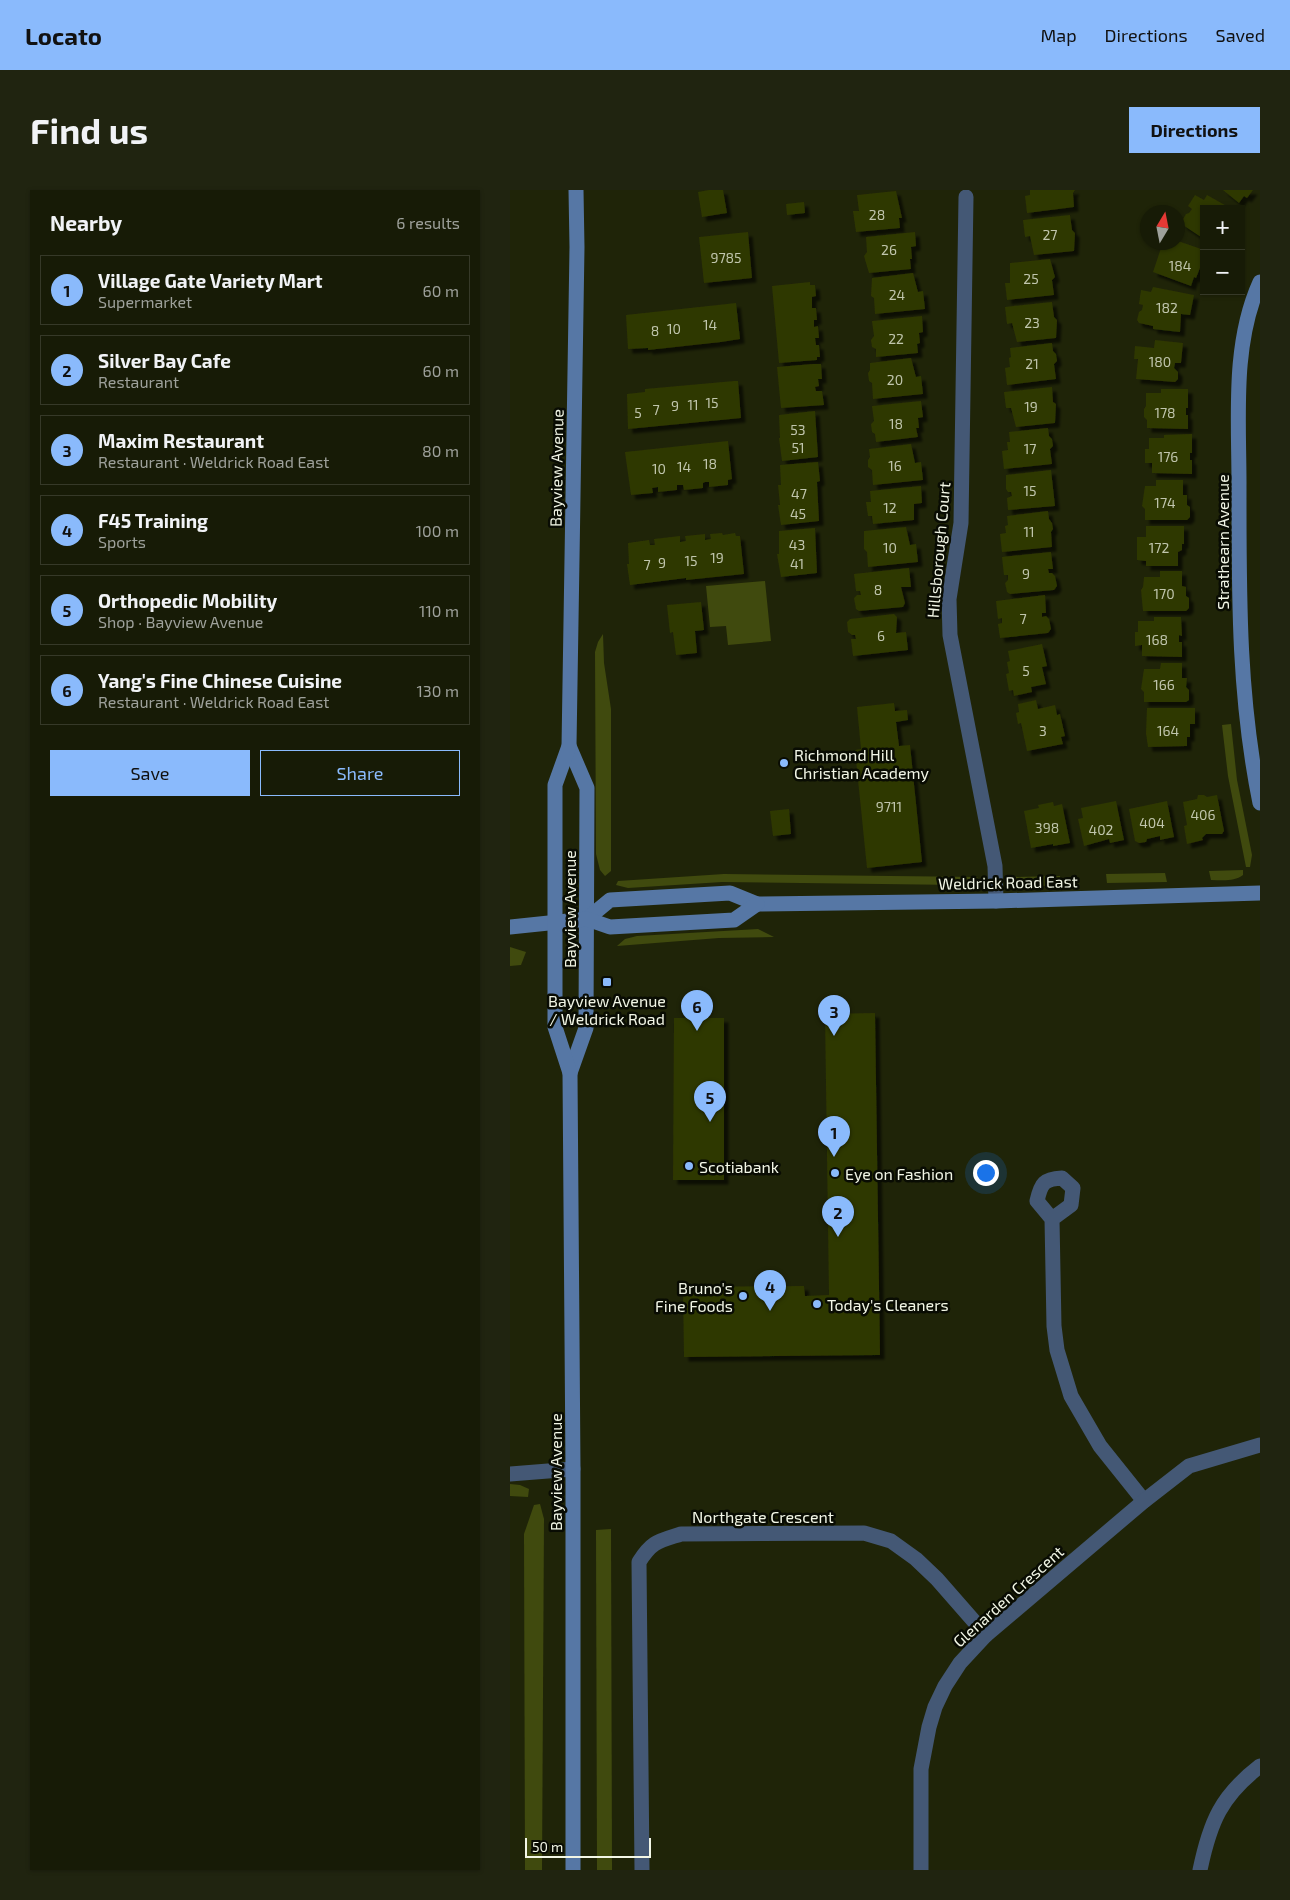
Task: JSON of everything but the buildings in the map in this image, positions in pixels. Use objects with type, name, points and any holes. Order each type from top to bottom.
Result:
[{"type":"main road","name":"Bayview Avenue","points":[[573,1870],[573,1469],[570,1074],[555,1027],[555,785],[570,746],[576,190]]},
{"type":"main road","name":"Strathearn Avenue","points":[[1260,282],[1245,328],[1239,374],[1239,606],[1245,708],[1260,804]]},
{"type":"main road","name":"Bayview Avenue","points":[[570,746],[587,788],[586,1028],[570,1074]]},
{"type":"main road","name":"Weldrick Road East","points":[[587,920],[610,900],[730,893],[757,904],[996,901],[1260,893]]},
{"type":"main road","points":[[510,927],[587,920],[610,927],[734,920],[757,904]]},
{"type":"street","name":"Hillsborough Court","points":[[966,197],[961,523],[949,598],[950,635],[995,866],[996,901]]},
{"type":"street","points":[[1052,1219],[1054,1326],[1057,1350],[1071,1396],[1100,1446],[1144,1501]]},
{"type":"street","name":"Glenarden Crescent","points":[[921,1870],[921,1769],[929,1727],[945,1686],[960,1663],[986,1635],[1144,1501],[1189,1466],[1260,1445]]},
{"type":"street","points":[[510,1474],[573,1469]]},
{"type":"street","name":"Northgate Crescent","points":[[642,1870],[639,1562],[646,1550],[656,1542],[681,1534],[864,1533],[891,1541],[916,1559],[937,1579],[986,1635]]},
{"type":"street","points":[[1200,1870],[1211,1828],[1220,1807],[1244,1778],[1260,1766]]},
{"type":"green space","points":[[765,581],[771,641],[728,645],[726,626],[710,627],[706,586]]},
{"type":"green space","points":[[603,634],[604,663],[611,709],[611,871],[605,876],[600,870],[596,854],[595,652]]},
{"type":"green space","points":[[1231,724],[1237,780],[1252,855],[1250,867],[1246,867],[1228,776],[1222,725]]},
{"type":"green space","points":[[1243,870],[1243,875],[1232,880],[1211,880],[1209,871]]},
{"type":"green space","points":[[1165,873],[1167,882],[1107,883],[1106,874]]},
{"type":"green space","points":[[724,874],[978,877],[971,882],[960,885],[722,882],[628,888],[616,885],[618,881]]},
{"type":"green space","points":[[1060,876],[1061,885],[1041,886],[1027,886],[1015,881],[1011,877]]},
{"type":"green space","points":[[758,929],[774,937],[719,938],[617,946],[625,939],[637,936]]},
{"type":"green space","points":[[510,947],[526,952],[521,965],[510,966]]},
{"type":"green space","points":[[510,1484],[520,1485],[529,1489],[528,1497],[510,1496]]},
{"type":"green space","points":[[540,1504],[544,1519],[542,1870],[525,1870],[524,1534],[534,1505]]},
{"type":"green space","points":[[611,1529],[612,1870],[597,1870],[596,1530]]},
{"type":"place","name":"Richmond Hill Christian Academy","points":[[784,763]]},
{"type":"place","name":"Bayview Avenue / Weldrick Road","points":[[607,982]]},
{"type":"place","name":"Yang's Fine Chinese Cuisine","points":[[697,1031]]},
{"type":"place","name":"Maxim Restaurant","points":[[834,1036]]},
{"type":"place","name":"Orthopedic Mobility","points":[[710,1122]]},
{"type":"place","name":"Village Gate Variety Mart","points":[[834,1157]]},
{"type":"place","name":"Scotiabank","points":[[689,1166]]},
{"type":"place","name":"Eye on Fashion","points":[[835,1173]]},
{"type":"place","name":"Silver Bay Cafe","points":[[838,1237]]},
{"type":"place","name":"Bruno's Fine Foods","points":[[743,1296]]},
{"type":"place","name":"Today's Cleaners","points":[[817,1304]]},
{"type":"place","name":"F45 Training","points":[[770,1311]]}]
